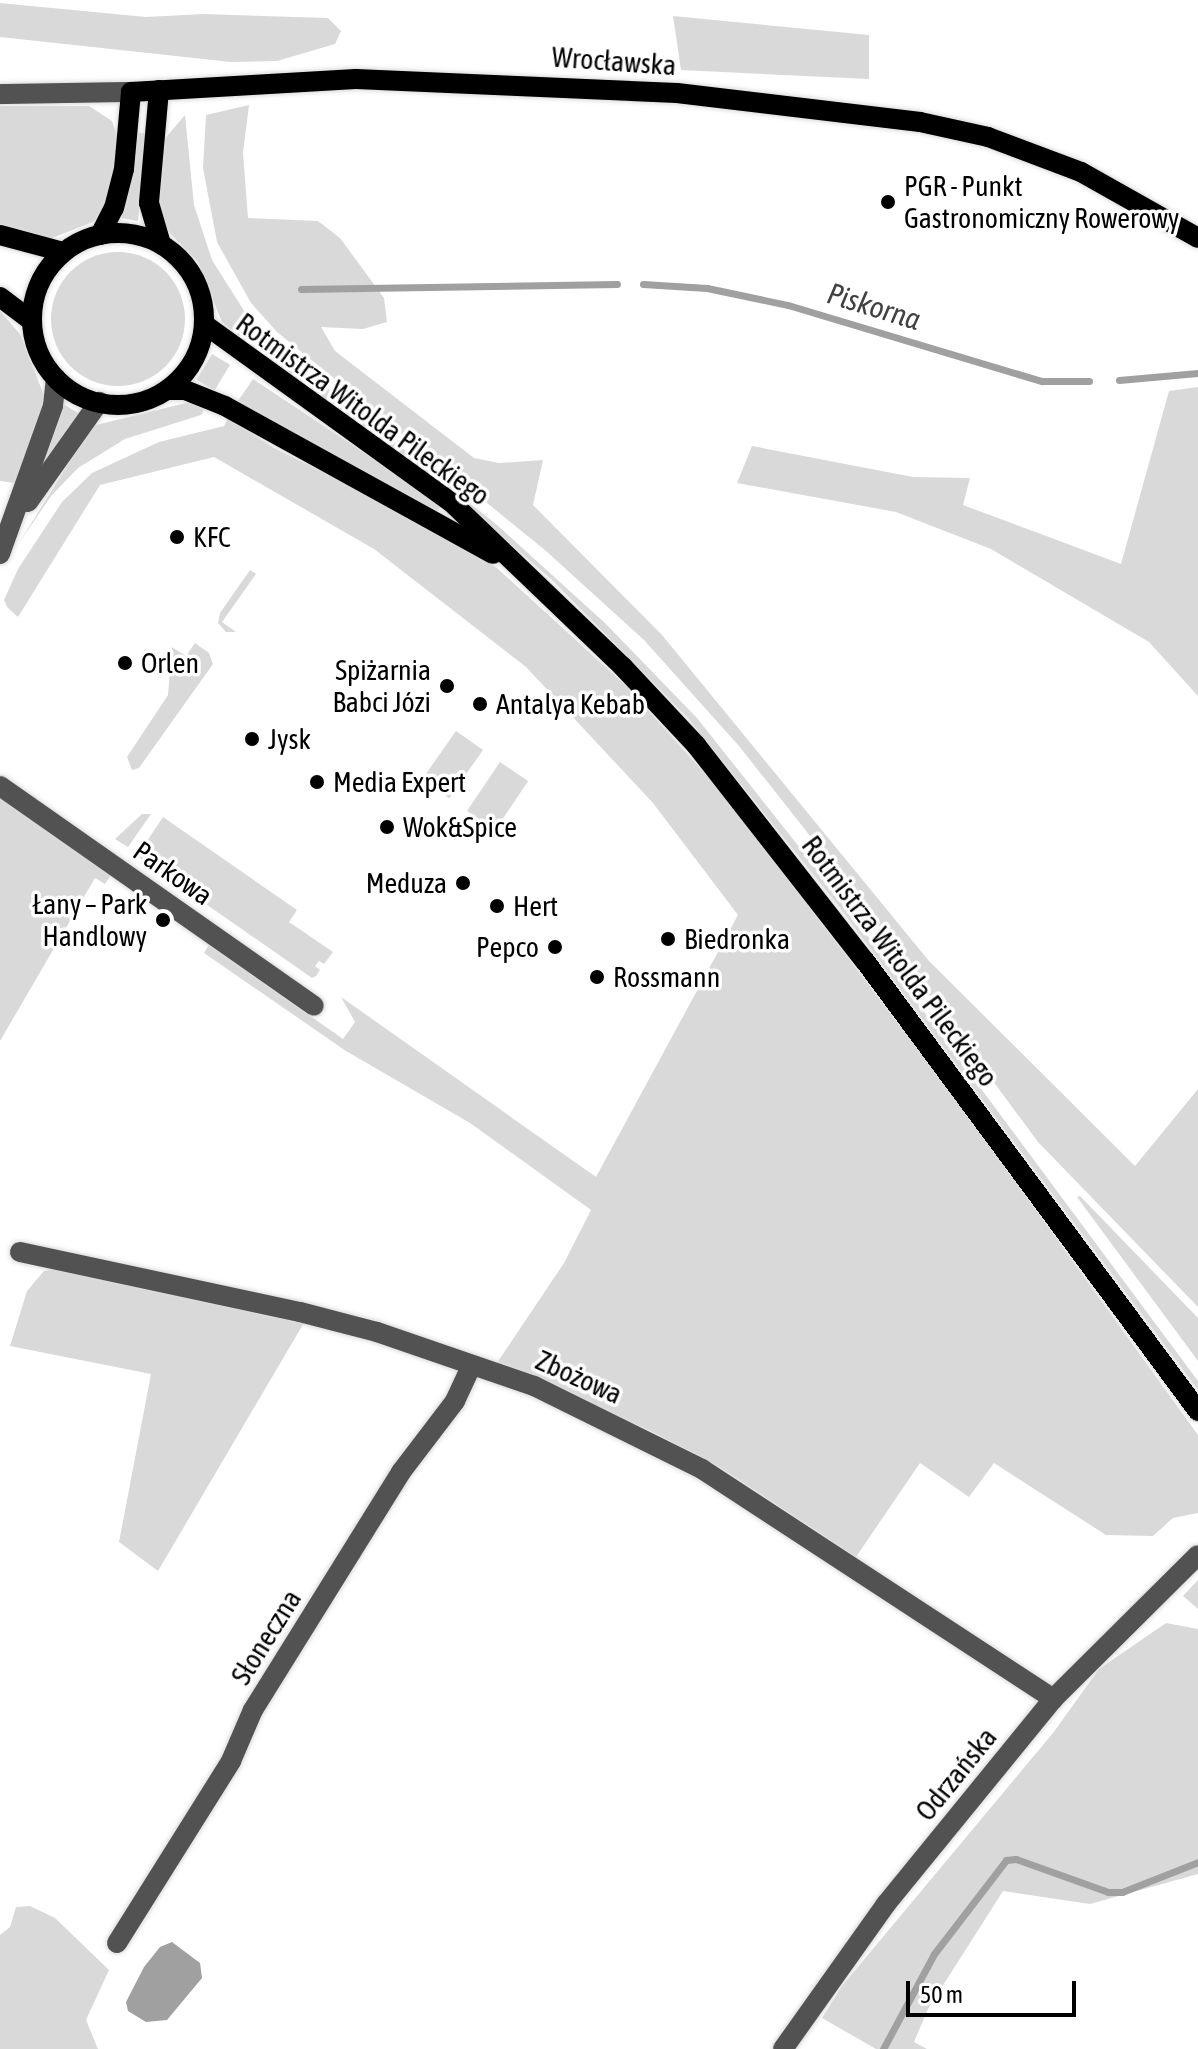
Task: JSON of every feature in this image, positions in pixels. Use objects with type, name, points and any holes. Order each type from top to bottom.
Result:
[{"type":"main road","name":"Wrocławska","points":[[131,92],[356,79],[474,81],[846,110],[988,137],[1081,172],[1198,238]]},
{"type":"main road","points":[[159,90],[149,203],[161,244],[193,278],[204,324],[192,362],[167,390],[132,404],[99,402],[56,378],[37,349],[31,320],[38,284],[63,252],[100,235],[131,234],[161,244]]},
{"type":"main road","points":[[100,235],[124,169],[131,92]]},
{"type":"main road","points":[[0,235],[63,252]]},
{"type":"main road","points":[[0,297],[31,320]]},
{"type":"main road","name":"Rotmistrza Witolda Pileckiego","points":[[204,324],[252,364],[451,502],[623,667],[740,797],[1198,1411]]},
{"type":"main road","name":"Rotmistrza Witolda Pileckiego","points":[[167,390],[185,390],[225,406],[525,573]]},
{"type":"street","name":"Wrocławska","points":[[0,94],[131,92]]},
{"type":"street","points":[[0,554],[16,519],[53,406],[56,378]]},
{"type":"street","points":[[16,519],[99,402]]},
{"type":"street","name":"Parkowa","points":[[0,786],[314,1006]]},
{"type":"street","name":"Zbożowa","points":[[20,1252],[300,1312],[377,1332],[534,1386],[654,1442],[852,1563],[1053,1699]]},
{"type":"street","name":"Słoneczna","points":[[117,1943],[231,1761],[253,1710],[401,1472],[455,1401],[471,1366]]},
{"type":"street","name":"Odrzańska","points":[[783,2049],[886,1904],[1053,1699],[1198,1555]]},
{"type":"shaded area","points":[[0,3],[146,17],[203,14],[328,18],[341,31],[335,44],[277,61],[231,62],[0,37]]},
{"type":"shaded area","points":[[673,16],[869,35],[869,79],[681,70]]},
{"type":"shaded area","points":[[249,105],[243,153],[248,218],[318,221],[340,238],[384,298],[387,322],[363,329],[321,327],[335,351],[474,458],[499,463],[543,460],[533,505],[662,635],[929,961],[1135,1166],[1198,1089],[1198,1307],[1038,1142],[837,870],[739,746],[644,640],[546,551],[277,332],[251,303],[217,242],[203,168],[206,115]]},
{"type":"shaded area","points":[[0,106],[89,106],[112,121],[120,143],[105,210],[93,222],[44,241],[0,228]]},
{"type":"shaded area","points":[[185,115],[194,205],[212,260],[253,325],[245,341],[222,322],[198,262],[165,228],[158,204],[162,142]]},
{"type":"shaded area","points":[[138,133],[146,133],[138,221],[121,218]]},
{"type":"shaded area","points":[[118,252],[144,257],[166,271],[180,293],[185,319],[180,345],[166,367],[144,381],[118,386],[92,381],[70,367],[56,345],[51,319],[56,293],[70,271],[92,257]]},
{"type":"shaded area","points":[[0,311],[20,334],[45,398],[15,483],[0,481]]},
{"type":"shaded area","points":[[270,350],[281,350],[497,525],[605,623],[697,718],[838,896],[1198,1381],[1198,1390],[840,908],[687,717],[551,579],[455,496],[266,357]]},
{"type":"shaded area","points":[[212,354],[230,365],[215,391],[197,380]]},
{"type":"shaded area","points":[[253,379],[437,501],[440,507],[436,513],[236,404]]},
{"type":"shaded area","points":[[1198,387],[1198,696],[1149,642],[991,549],[896,512],[737,483],[752,446],[913,477],[970,478],[963,505],[1121,564],[1169,391]]},
{"type":"shaded area","points":[[194,401],[206,406],[201,415],[125,439],[78,468],[51,496],[17,546],[92,426]]},
{"type":"shaded area","points":[[65,405],[81,415],[39,477],[61,408]]},
{"type":"shaded area","points":[[228,418],[274,448],[434,527],[497,568],[626,686],[717,787],[952,1094],[1198,1435],[1198,1513],[1173,1518],[1153,1536],[1106,1535],[994,1463],[969,1497],[920,1463],[856,1557],[721,1468],[653,1432],[497,1363],[564,1263],[591,1210],[470,1123],[346,1051],[204,953],[209,945],[343,1039],[355,1022],[341,997],[596,1177],[738,915],[653,803],[526,667],[374,549],[214,457],[100,485],[18,617],[7,607],[4,600],[18,569],[62,502],[92,473],[159,442],[224,426]]},
{"type":"shaded area","points":[[250,570],[256,574],[222,622],[236,632],[226,632],[218,623],[220,613]]},
{"type":"shaded area","points":[[195,643],[209,653],[213,664],[139,768],[132,770],[127,757],[168,695],[172,647],[186,656]]},
{"type":"shaded area","points":[[456,731],[483,750],[449,798],[422,779]]},
{"type":"shaded area","points":[[500,762],[528,781],[495,830],[467,811]]},
{"type":"shaded area","points":[[0,798],[111,875],[105,884],[95,878],[0,1041]]},
{"type":"shaded area","points":[[142,814],[151,814],[128,847],[115,839]]},
{"type":"shaded area","points":[[163,817],[297,910],[289,922],[333,952],[324,964],[319,961],[315,966],[320,970],[316,976],[312,978],[137,856]]},
{"type":"shaded area","points":[[1080,1196],[1198,1318],[1198,1361],[1077,1197]]},
{"type":"shaded area","points":[[66,1267],[305,1321],[158,1571],[119,1542],[151,1374],[10,1346],[27,1291],[44,1271]]},
{"type":"shaded area","points":[[1198,1580],[1198,1609],[1183,1596]]},
{"type":"shaded area","points":[[1166,1623],[1198,1629],[1198,1874],[1090,1904],[1003,1891],[928,2009],[914,2042],[927,2049],[876,2049],[822,2018],[842,1986],[1053,1733],[1099,1669]]},
{"type":"shaded area","points":[[30,1906],[55,1918],[109,1970],[86,2020],[98,2049],[0,2049],[0,1935],[10,1927],[16,1907]]},
{"type":"shaded area","points":[[172,1942],[200,1963],[202,1978],[167,2020],[146,2022],[128,2011],[126,2002],[144,1967],[160,1947]]},
{"type":"waterway","name":"Piskorna","points":[[301,289],[617,284]]},
{"type":"waterway","name":"Piskorna","points":[[643,284],[707,288],[788,305],[1042,381],[1089,381]]},
{"type":"waterway","name":"Piskorna","points":[[1119,380],[1198,373]]},
{"type":"waterway","points":[[883,2049],[934,1954],[1006,1860],[1016,1859],[1108,1892],[1122,1892],[1198,1862]]},
{"type":"place","name":"PGR - Punkt Gastronomiczny Rowerowy","points":[[888,202]]},
{"type":"place","name":"KFC","points":[[177,537]]},
{"type":"place","name":"Orlen","points":[[125,663]]},
{"type":"place","name":"Spiżarnia Babci Józi","points":[[447,686]]},
{"type":"place","name":"Antalya Kebab","points":[[480,704]]},
{"type":"place","name":"Jysk","points":[[252,739]]},
{"type":"place","name":"Media Expert","points":[[317,782]]},
{"type":"place","name":"Wok&Spice","points":[[387,827]]},
{"type":"place","name":"Meduza","points":[[463,883]]},
{"type":"place","name":"Hert","points":[[497,906]]},
{"type":"place","name":"Łany – Park Handlowy","points":[[163,920]]},
{"type":"place","name":"Biedronka","points":[[668,939]]},
{"type":"place","name":"Pepco","points":[[555,947]]},
{"type":"place","name":"Rossmann","points":[[597,977]]}]
